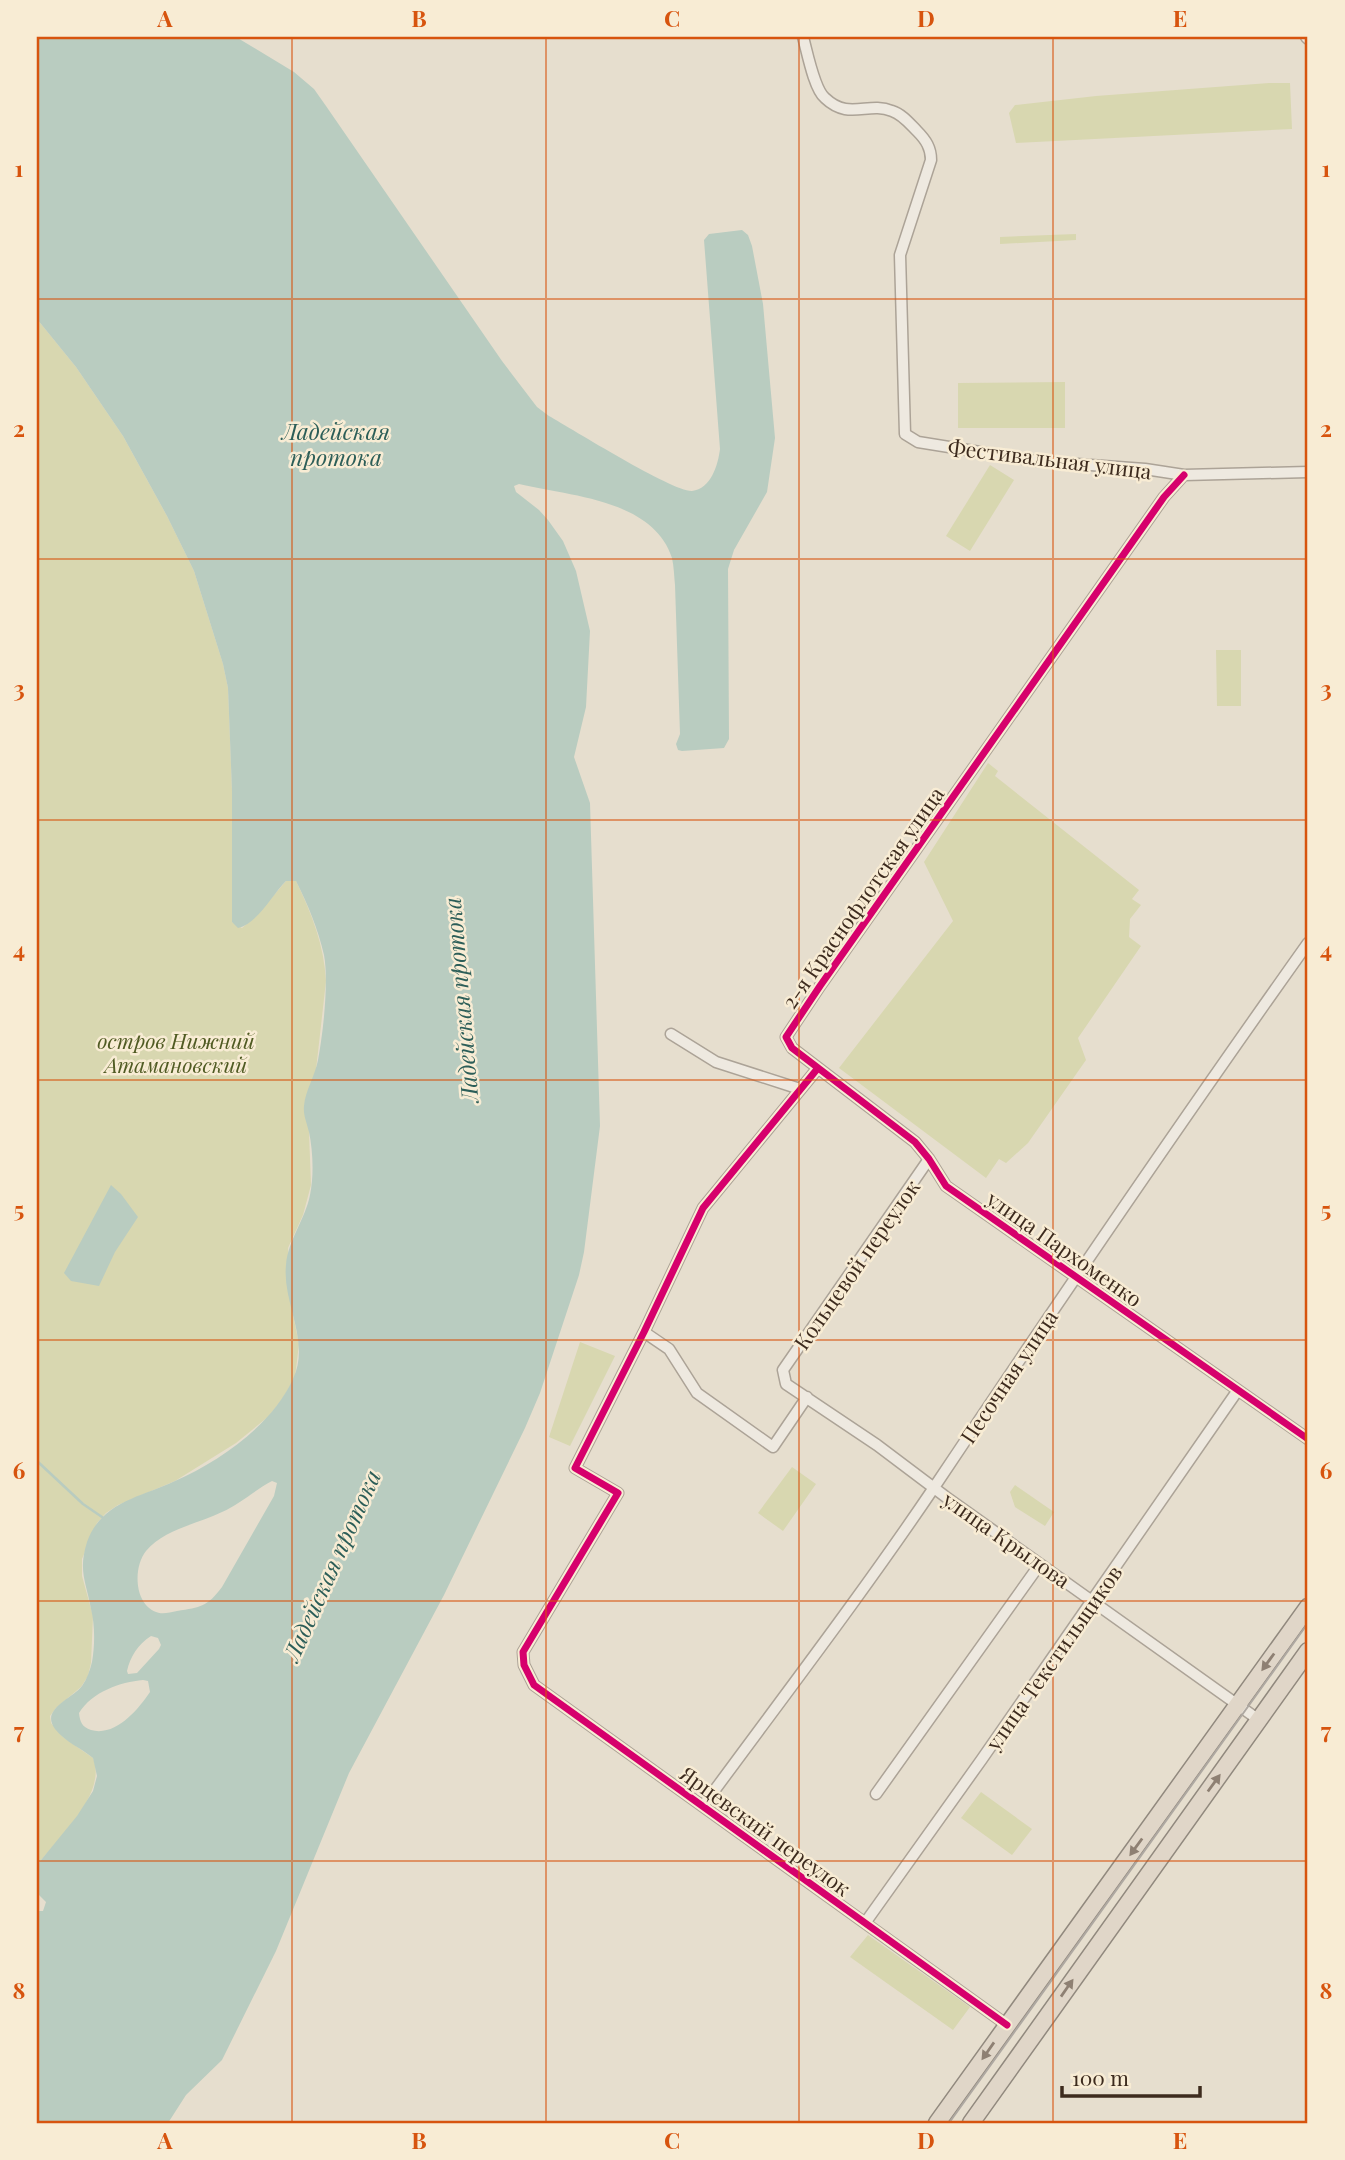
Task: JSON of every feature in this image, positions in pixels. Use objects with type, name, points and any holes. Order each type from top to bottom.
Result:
[{"type":"highway","points":[[937,2123],[1308,1607]]},
{"type":"highway","points":[[971,2123],[1308,1651]]},
{"type":"street","name":"Фестивальная улица","points":[[803,37],[819,89],[825,99],[846,110],[894,111],[924,138],[931,151],[931,160],[900,254],[905,434],[918,442],[1036,461],[1145,469],[1184,475],[1308,472]]},
{"type":"street","name":"2-я Краснофлотская улица","points":[[818,1068],[787,1043],[788,1032],[1157,507],[1184,475]]},
{"type":"street","name":"Песочная улица","points":[[703,1806],[934,1487],[1074,1277],[1308,943]]},
{"type":"street","points":[[671,1034],[716,1062],[800,1089]]},
{"type":"street","points":[[807,1398],[773,1447],[697,1393],[669,1349],[644,1332],[703,1208],[818,1068]]},
{"type":"street","name":"улица Пархоменко","points":[[818,1068],[915,1142],[946,1186],[1308,1439]]},
{"type":"street","name":"Кольцевой переулок","points":[[783,1370],[929,1159]]},
{"type":"street","name":"Ярцевский переулок","points":[[644,1332],[575,1468],[618,1493],[523,1652],[524,1665],[534,1685],[1007,2025]]},
{"type":"street","name":"улица Крылова","points":[[783,1370],[786,1384],[1259,1720]]},
{"type":"street","name":"улица Текстильщиков","points":[[865,1923],[1238,1390]]},
{"type":"street","points":[[876,1794],[1040,1564]]},
{"type":"green space","points":[[1290,83],[1292,129],[1016,143],[1009,113],[1015,105]]},
{"type":"green space","points":[[1076,234],[1076,240],[1000,244],[1000,237]]},
{"type":"green space","name":"остров Нижний Атамановский","points":[[37,319],[76,367],[123,436],[194,571],[228,688],[232,791],[232,922],[242,928],[286,881],[296,881],[316,930],[326,981],[309,1132],[311,1185],[303,1215],[288,1248],[291,1305],[299,1344],[295,1377],[269,1416],[236,1443],[175,1481],[118,1505],[97,1523],[82,1559],[82,1576],[93,1616],[88,1676],[81,1687],[50,1716],[51,1723],[63,1737],[93,1758],[96,1772],[87,1801],[37,1865]]},
{"type":"green space","points":[[1065,382],[1065,428],[958,428],[958,383]]},
{"type":"green space","points":[[990,465],[1014,480],[970,551],[946,536]]},
{"type":"green space","points":[[1216,650],[1241,650],[1241,706],[1217,706]]},
{"type":"green space","points":[[988,763],[998,771],[995,776],[1139,890],[1132,899],[1141,905],[1130,919],[1129,937],[1141,946],[1078,1038],[1086,1060],[1028,1143],[1006,1163],[999,1159],[986,1178],[839,1068],[953,921],[924,862]]},
{"type":"green space","points":[[580,1342],[615,1356],[570,1446],[549,1437]]},
{"type":"green space","points":[[792,1467],[816,1484],[783,1531],[758,1513]]},
{"type":"green space","points":[[1015,1485],[1054,1512],[1045,1526],[1015,1507],[1010,1492]]},
{"type":"green space","points":[[981,1792],[1032,1829],[1012,1855],[961,1818]]},
{"type":"green space","points":[[868,1935],[970,2007],[953,2030],[850,1957]]},
{"type":"water","name":"Ладейская протока","points":[[37,37],[236,37],[294,72],[314,89],[502,361],[537,407],[599,446],[681,489],[699,489],[709,481],[720,449],[704,240],[709,234],[742,230],[748,235],[752,246],[763,304],[775,438],[767,492],[734,550],[728,569],[729,739],[724,748],[682,751],[678,750],[676,744],[680,734],[675,585],[672,558],[662,538],[647,523],[607,503],[519,484],[514,486],[516,492],[548,520],[563,541],[576,571],[590,631],[586,707],[574,757],[590,803],[600,1126],[584,1252],[540,1393],[525,1428],[444,1595],[349,1773],[276,1951],[222,2060],[186,2095],[168,2123],[37,2123],[37,1911],[43,1911],[46,1902],[37,1893],[37,1865],[77,1816],[93,1791],[97,1776],[93,1758],[59,1734],[51,1722],[51,1716],[59,1705],[82,1686],[92,1662],[93,1622],[83,1569],[84,1552],[93,1529],[112,1509],[192,1473],[243,1440],[272,1412],[293,1379],[299,1350],[288,1294],[286,1265],[311,1188],[312,1155],[304,1106],[320,1049],[326,979],[324,955],[316,926],[296,881],[286,881],[252,921],[238,928],[232,922],[232,791],[228,688],[194,571],[123,436],[76,367],[37,319]],"holes":[[[272,1481],[277,1483],[274,1496],[222,1587],[212,1599],[198,1607],[166,1613],[149,1608],[143,1601],[138,1584],[139,1566],[146,1551],[162,1537],[229,1509]],[[151,1636],[158,1638],[161,1645],[137,1673],[128,1674],[132,1656]],[[134,1681],[148,1681],[150,1692],[125,1720],[109,1730],[91,1730],[84,1726],[79,1713],[91,1699],[107,1689]]]},
{"type":"water","points":[[111,1185],[138,1217],[115,1252],[99,1286],[71,1281],[64,1273]]},
{"type":"waterway","points":[[37,1461],[83,1504],[102,1517]]},
{"type":"tram line","points":[[949,2123],[1308,1623]]},
{"type":"cycle path","points":[[1184,475],[1164,497],[786,1037],[792,1048],[915,1142],[946,1186],[1308,1439]]},
{"type":"cycle path","points":[[818,1068],[703,1208],[575,1468],[618,1493],[523,1652],[524,1665],[534,1685],[1007,2025]]}]
